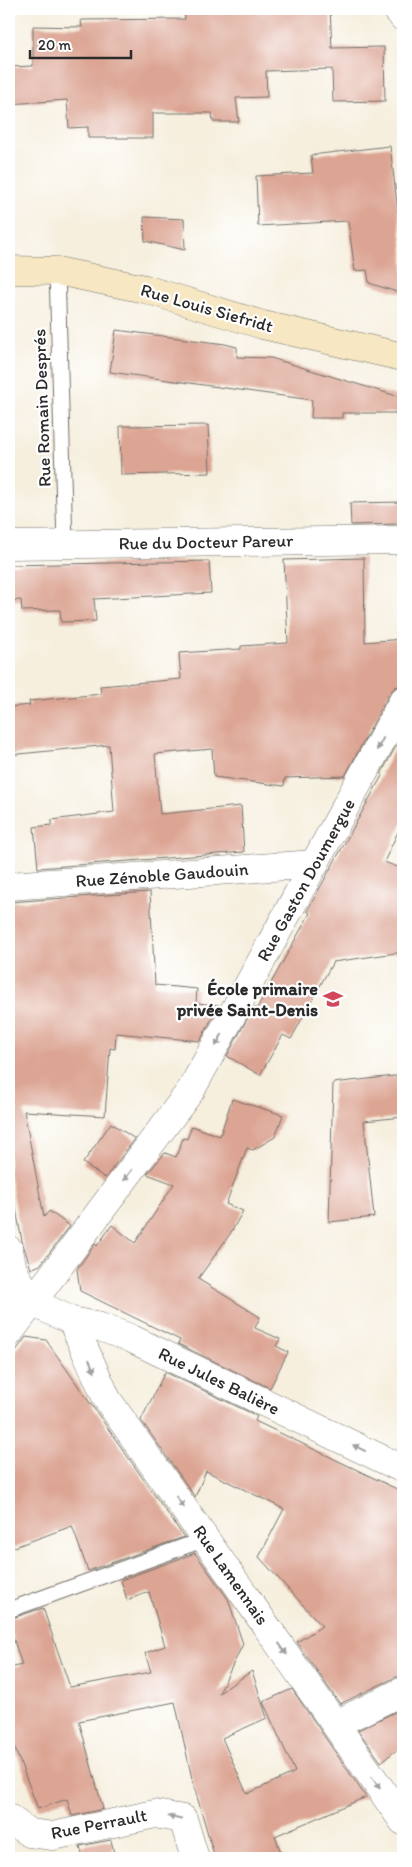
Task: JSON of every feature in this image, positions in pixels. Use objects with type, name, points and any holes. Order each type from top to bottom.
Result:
[{"type":"street","points":[[397,9],[403,17]]},
{"type":"street","name":"Rue Louis Siefridt","points":[[9,270],[57,271],[145,289],[263,325],[403,357]]},
{"type":"street","name":"Rue du Docteur Pareur","points":[[9,545],[403,540]]},
{"type":"street","name":"Rue Gaston Doumergue","points":[[9,1332],[20,1301],[191,1090],[403,701]]},
{"type":"street","name":"Rue Zénoble Gaudouin","points":[[9,886],[314,864]]},
{"type":"street","points":[[9,1250],[20,1301]]},
{"type":"street","name":"Rue Jules Balière","points":[[20,1301],[72,1322],[100,1327],[130,1338],[403,1469]]},
{"type":"street","name":"Rue Lamennais","points":[[72,1322],[107,1399],[403,1821]]},
{"type":"street","points":[[336,1724],[403,1691]]},
{"type":"street","name":"Rue Perrault","points":[[9,1818],[29,1833],[53,1836],[155,1814],[183,1819],[195,1858]]},
{"type":"lane","name":"Rue Romain Després","points":[[57,271],[65,544]]},
{"type":"lane","points":[[9,1610],[205,1538]]},
{"type":"building","points":[[184,9],[330,9],[332,48],[384,47],[385,101],[333,102],[332,69],[266,71],[267,97],[236,98],[239,122],[213,122],[212,113],[153,113],[153,138],[88,138],[88,127],[69,128],[67,100],[9,104],[9,67],[33,66],[33,26],[82,27],[81,20],[185,19]]},
{"type":"building","points":[[390,146],[403,252],[403,294],[369,283],[367,270],[355,271],[348,221],[258,226],[256,176],[313,173],[311,155]]},
{"type":"building","points":[[144,217],[184,219],[185,250],[145,241]]},
{"type":"building","points":[[116,330],[237,347],[237,357],[271,358],[403,398],[403,413],[342,413],[342,418],[311,418],[312,400],[110,372]]},
{"type":"building","points":[[208,425],[210,473],[121,475],[120,426]]},
{"type":"building","points":[[403,502],[403,524],[351,525],[350,503]]},
{"type":"building","points":[[364,558],[365,642],[403,639],[403,685],[395,687],[389,694],[345,776],[285,778],[284,786],[214,777],[212,749],[155,754],[160,814],[241,806],[244,852],[38,868],[34,827],[52,825],[52,820],[114,812],[109,745],[9,755],[9,707],[30,705],[29,701],[101,694],[100,686],[181,679],[179,653],[241,649],[241,646],[288,643],[284,560]]},
{"type":"building","points":[[209,561],[211,593],[94,599],[96,621],[61,622],[60,610],[22,611],[21,600],[9,601],[9,565]]},
{"type":"building","points":[[403,733],[403,821],[384,862],[403,869],[403,952],[333,962],[291,1039],[283,1035],[260,1075],[227,1056],[253,1008],[257,1008],[310,913],[307,911],[383,774],[381,774]]},
{"type":"building","points":[[150,892],[155,985],[197,989],[196,1003],[219,1005],[200,1041],[116,1033],[115,1049],[110,1048],[105,1116],[24,1111],[44,1217],[49,1211],[70,1226],[40,1265],[31,1269],[22,1241],[9,1173],[9,902]]},
{"type":"building","points":[[403,1075],[403,1117],[364,1121],[374,1217],[329,1222],[333,1083]]},
{"type":"building","points":[[232,1099],[283,1115],[275,1137],[253,1150],[247,1148],[226,1204],[243,1211],[230,1234],[198,1279],[260,1317],[255,1328],[280,1339],[276,1346],[288,1352],[270,1388],[178,1344],[180,1340],[80,1291],[77,1269],[112,1225],[135,1243],[174,1184],[147,1174],[165,1153],[176,1157],[183,1138],[187,1139],[192,1126],[220,1136]]},
{"type":"building","points":[[111,1123],[135,1139],[105,1178],[83,1163]]},
{"type":"building","points":[[26,1337],[46,1340],[184,1537],[88,1571],[72,1526],[9,1549],[9,1360]]},
{"type":"building","points":[[165,1372],[257,1416],[255,1421],[403,1492],[403,1676],[396,1677],[340,1704],[297,1642],[322,1626],[259,1557],[284,1509],[206,1471],[195,1497],[141,1420]]},
{"type":"building","points":[[195,1553],[228,1599],[243,1644],[219,1693],[252,1671],[267,1718],[222,1738],[247,1794],[295,1772],[263,1702],[292,1689],[366,1797],[275,1836],[283,1858],[215,1858],[193,1783],[175,1702],[79,1721],[103,1809],[72,1816],[67,1799],[38,1809],[9,1733],[9,1668],[22,1665],[9,1625],[9,1619],[43,1608],[70,1687],[151,1672],[145,1653],[165,1646],[149,1592],[127,1600],[121,1580]]},
{"type":"building","points":[[403,1708],[403,1745],[381,1762],[358,1730]]},
{"type":"building","points":[[111,1840],[115,1858],[83,1858],[80,1846]]},
{"type":"place","name":"École primaire privée Saint-Denis","points":[[333,999]]}]
